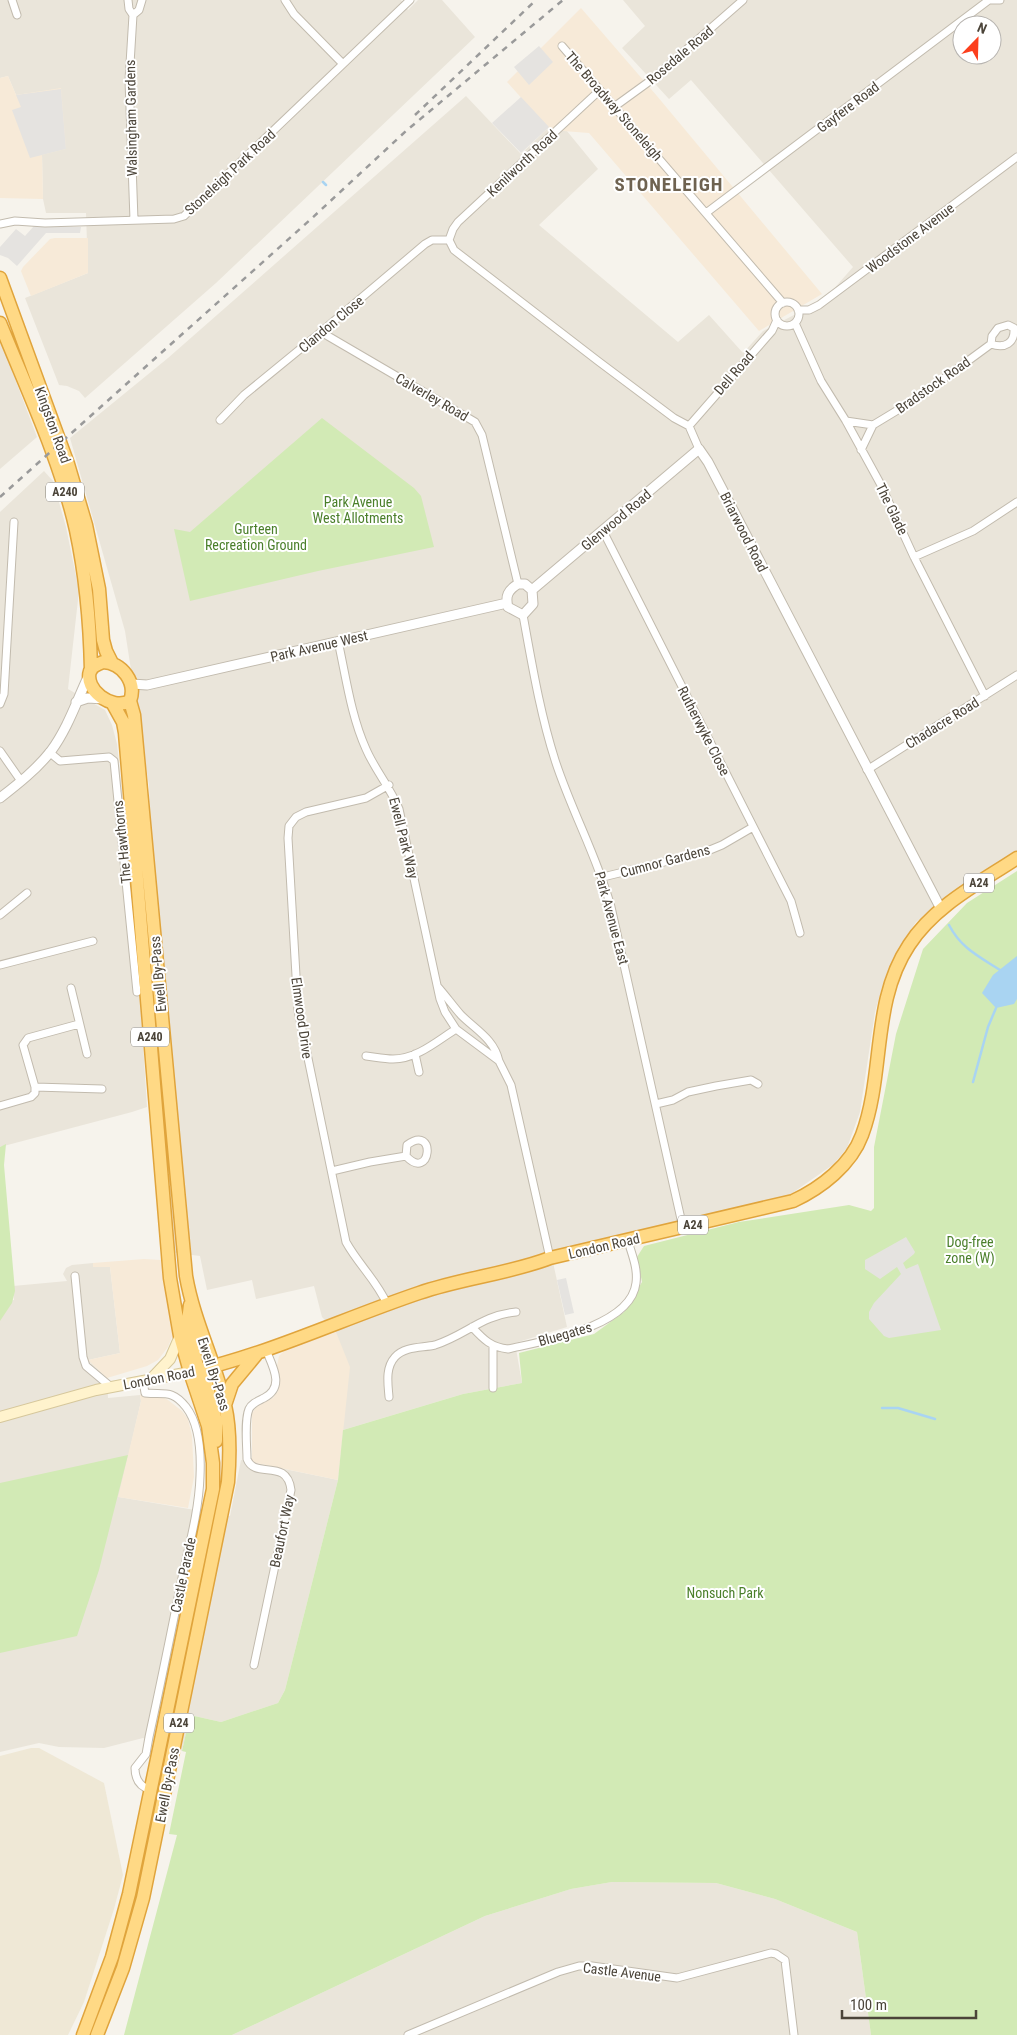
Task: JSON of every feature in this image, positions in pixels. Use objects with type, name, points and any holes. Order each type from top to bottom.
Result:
[{"type":"highway","name":"Kingston Road","points":[[0,278],[68,464],[86,525],[99,589],[103,640],[112,663]]},
{"type":"highway","name":"Kingston Road","points":[[0,323],[58,467],[76,529],[87,590],[90,671]]},
{"type":"highway","points":[[103,662],[112,663],[127,676],[132,684],[133,694],[130,701],[123,705],[108,701],[92,685],[90,671],[103,662]]},
{"type":"highway","name":"Ewell By-Pass","points":[[83,2035],[112,1957],[129,1894],[202,1549],[213,1488],[213,1463],[208,1426],[180,1336],[170,1278],[125,732],[123,722],[108,701]]},
{"type":"highway","name":"Ewell By-Pass","points":[[97,2035],[123,1968],[152,1860],[228,1482],[229,1428],[225,1405],[191,1302],[186,1276],[134,715],[130,701]]},
{"type":"highway","name":"London Road","points":[[190,1372],[262,1352],[421,1292],[460,1281],[524,1268],[550,1258],[793,1201],[821,1185],[847,1160],[861,1137],[868,1113],[887,992],[898,964],[908,946],[920,930],[941,910],[1017,858]]},
{"type":"highway","points":[[190,1372],[196,1362],[188,1321],[191,1302]]},
{"type":"highway","points":[[225,1405],[232,1384],[262,1352]]},
{"type":"highway","points":[[213,1366],[204,1376],[214,1408],[217,1430],[213,1463]]},
{"type":"main road","points":[[147,1380],[170,1359],[180,1336]]},
{"type":"main road","name":"London Road","points":[[0,1418],[111,1387],[190,1372]]},
{"type":"street","points":[[12,0],[17,15]]},
{"type":"street","name":"Walsingham Gardens","points":[[128,0],[129,9],[133,15],[129,80],[134,220]]},
{"type":"street","name":"Walsingham Gardens","points":[[133,15],[140,10],[142,0]]},
{"type":"street","points":[[284,0],[294,14],[343,64]]},
{"type":"street","name":"Stoneleigh Park Road","points":[[0,224],[15,221],[174,219],[184,216],[410,0]]},
{"type":"street","name":"Rosedale Road","points":[[614,107],[654,78],[743,0]]},
{"type":"street","name":"Gayfere Road","points":[[706,213],[990,0],[1000,0]]},
{"type":"street","name":"The Broadway Stoneleigh","points":[[562,46],[783,303]]},
{"type":"street","name":"Kenilworth Road","points":[[449,240],[458,222],[600,90]]},
{"type":"street","name":"Woodstone Avenue","points":[[798,310],[809,310],[819,305],[1017,157]]},
{"type":"street","name":"Clandon Close","points":[[220,420],[244,394],[322,332],[425,244],[432,240],[449,240]]},
{"type":"street","points":[[449,240],[454,250],[674,418],[688,426]]},
{"type":"street","points":[[783,303],[794,304],[798,310],[799,317],[795,323],[783,325],[777,320],[776,310],[783,303]]},
{"type":"street","name":"Dell Road","points":[[688,426],[772,331],[777,320]]},
{"type":"street","name":"The Glade","points":[[795,323],[821,381],[846,421],[881,485],[914,557],[985,696]]},
{"type":"street","name":"Bradstock Road","points":[[873,425],[916,399],[991,344],[992,336],[998,328],[1008,325],[1016,327],[1014,337],[1007,345],[1000,347],[991,344]]},
{"type":"street","name":"Calverley Road","points":[[322,332],[475,422],[482,435],[518,584]]},
{"type":"street","points":[[846,421],[873,425],[861,450]]},
{"type":"street","name":"Briarwood Road","points":[[688,426],[941,910]]},
{"type":"street","name":"Glenwood Road","points":[[532,590],[699,449]]},
{"type":"street","points":[[914,557],[973,531],[1017,502]]},
{"type":"street","points":[[0,704],[5,688],[14,522]]},
{"type":"street","name":"Rutherwyke Close","points":[[603,531],[790,901],[800,934]]},
{"type":"street","points":[[518,584],[525,584],[532,590],[533,604],[523,615],[508,608],[507,603],[507,594],[511,588],[518,584]]},
{"type":"street","name":"Park Avenue West","points":[[132,684],[147,685],[507,603]]},
{"type":"street","name":"Park Avenue East","points":[[523,615],[545,727],[556,762],[603,877],[683,1228]]},
{"type":"street","name":"Ewell Park Way","points":[[338,641],[360,735],[366,750],[388,785],[400,810],[436,984],[445,1012],[456,1029],[499,1061]]},
{"type":"street","name":"Kingston Road","points":[[0,798],[21,781],[50,752],[66,726],[90,671]]},
{"type":"street","name":"Chadacre Road","points":[[867,770],[1017,675]]},
{"type":"street","points":[[76,702],[88,698],[108,701]]},
{"type":"street","points":[[0,751],[21,781]]},
{"type":"street","name":"The Hawthorns","points":[[50,752],[60,761],[109,757],[114,761],[137,992]]},
{"type":"street","name":"Elmwood Drive","points":[[387,1304],[382,1292],[353,1256],[346,1242],[298,1010],[288,838],[289,826],[296,817],[306,812],[366,798],[388,785]]},
{"type":"street","name":"Cumnor Gardens","points":[[603,877],[704,852],[722,845],[753,828]]},
{"type":"street","points":[[0,915],[27,893]]},
{"type":"street","points":[[0,965],[93,941]]},
{"type":"street","name":"Ewell Park Way","points":[[436,984],[452,1006],[487,1038],[497,1050],[499,1061],[511,1085],[550,1258]]},
{"type":"street","points":[[71,988],[87,1054]]},
{"type":"street","points":[[0,1106],[31,1097],[35,1093],[36,1087],[23,1045],[28,1038],[79,1024]]},
{"type":"street","points":[[366,1056],[394,1059],[415,1054],[456,1029]]},
{"type":"street","points":[[415,1054],[419,1072]]},
{"type":"street","points":[[656,1104],[673,1100],[688,1092],[716,1086],[751,1080],[758,1084]]},
{"type":"street","points":[[36,1087],[102,1089]]},
{"type":"street","points":[[332,1171],[406,1156]]},
{"type":"street","name":"Bluegates","points":[[493,1346],[508,1349],[581,1332],[596,1326],[617,1312],[630,1298],[636,1285],[636,1270],[628,1241]]},
{"type":"street","points":[[75,1276],[83,1357],[86,1366],[111,1387]]},
{"type":"street","points":[[389,1397],[387,1379],[389,1367],[395,1356],[405,1350],[434,1345],[457,1336],[495,1315],[516,1312]]},
{"type":"street","points":[[472,1327],[486,1343],[493,1346],[493,1388]]},
{"type":"street","name":"Beaufort Way","points":[[254,1665],[291,1490],[290,1482],[282,1472],[254,1467],[249,1464],[247,1459],[247,1417],[249,1410],[253,1403],[270,1394],[276,1384],[275,1373],[262,1352]]},
{"type":"street","name":"Castle Parade","points":[[147,1380],[143,1390],[145,1393],[164,1392],[172,1395],[187,1407],[193,1418],[198,1440],[200,1466],[195,1518],[146,1754],[135,1768],[140,1784],[151,1790]]},
{"type":"street","points":[[195,1518],[202,1549]]},
{"type":"street","name":"Castle Avenue","points":[[408,2035],[558,1972],[579,1966],[592,1966],[677,1978],[771,1953],[785,1960],[794,2035]]},
{"type":"shaded area","points":[[0,0],[401,0],[408,10],[418,0],[442,0],[475,37],[216,283],[85,398],[79,391],[59,385],[25,298],[88,273],[86,213],[46,213],[43,199],[42,155],[61,89],[16,95],[8,76],[0,78]]},
{"type":"shaded area","points":[[623,0],[1017,0],[1017,853],[943,899],[916,922],[899,947],[884,980],[875,1012],[860,1112],[847,1148],[834,1164],[788,1196],[551,1253],[567,1327],[515,1343],[522,1383],[463,1394],[343,1430],[336,1332],[322,1317],[314,1286],[256,1299],[252,1280],[207,1290],[200,1256],[161,1251],[149,786],[125,631],[70,438],[168,358],[466,96],[521,154],[549,127],[562,125],[598,169],[539,225],[678,342],[709,315],[743,353],[763,331],[825,299],[853,267],[691,80],[669,99],[622,48],[645,26]]},
{"type":"shaded area","points":[[581,8],[822,294],[759,331],[589,133],[550,130],[507,82]]},
{"type":"shaded area","points":[[539,46],[553,62],[529,85],[514,67]]},
{"type":"shaded area","points":[[8,76],[16,95],[61,88],[66,149],[42,155],[43,199],[0,198],[0,78]]},
{"type":"shaded area","points":[[61,89],[66,149],[30,158],[12,110],[21,107],[16,95]]},
{"type":"shaded area","points":[[521,97],[549,127],[521,153],[492,123]]},
{"type":"shaded area","points":[[34,226],[81,227],[80,233],[46,233],[17,266],[8,258],[0,255],[0,247],[16,229],[25,236]]},
{"type":"shaded area","points":[[88,238],[88,273],[31,296],[21,271],[50,239]]},
{"type":"shaded area","points":[[0,339],[37,437],[0,469]]},
{"type":"shaded area","points":[[44,471],[53,481],[66,527],[79,591],[68,689],[105,710],[112,725],[117,744],[135,916],[147,1107],[0,1147],[0,512]]},
{"type":"shaded area","points":[[906,1237],[915,1252],[903,1263],[906,1269],[918,1264],[941,1330],[889,1338],[884,1336],[869,1319],[869,1312],[874,1303],[901,1274],[897,1267],[880,1279],[865,1269],[865,1260]]},
{"type":"shaded area","points":[[144,1259],[161,1260],[173,1334],[168,1347],[158,1360],[147,1366],[107,1378],[88,1360],[120,1353],[110,1267],[93,1267],[93,1263]]},
{"type":"shaded area","points":[[93,1263],[94,1267],[110,1267],[120,1353],[88,1360],[107,1378],[108,1398],[140,1395],[141,1401],[119,1497],[230,1516],[241,1460],[338,1480],[285,1690],[278,1703],[221,1722],[190,1715],[182,1751],[143,1738],[104,1748],[59,1747],[39,1743],[0,1752],[0,1302],[14,1300],[13,1286],[67,1281],[63,1274],[66,1268],[72,1265]]},
{"type":"shaded area","points":[[566,1278],[574,1313],[565,1315],[557,1280]]},
{"type":"shaded area","points":[[336,1332],[350,1367],[338,1480],[252,1462],[252,1413],[257,1406],[273,1398],[278,1391],[280,1380],[277,1366],[279,1356],[285,1350]]},
{"type":"shaded area","points":[[140,1395],[159,1395],[182,1411],[188,1419],[192,1436],[194,1477],[188,1508],[118,1497],[141,1401]]},
{"type":"shaded area","points":[[31,1748],[39,1748],[104,1783],[123,1875],[84,2002],[68,2035],[0,2035],[0,1756]]},
{"type":"shaded area","points":[[612,1882],[716,1883],[775,1899],[857,1932],[871,2035],[232,2035],[485,1916],[571,1889]]},
{"type":"green space","points":[[322,418],[414,488],[421,496],[434,547],[318,571],[190,601],[174,529],[190,532]]},
{"type":"green space","name":"Nonsuch Park","points":[[1017,871],[1017,2035],[871,2035],[857,1932],[775,1899],[716,1883],[612,1882],[571,1889],[485,1916],[232,2035],[124,2035],[177,1835],[169,1834],[186,1752],[182,1751],[190,1715],[221,1722],[278,1703],[285,1690],[338,1480],[343,1430],[463,1394],[522,1383],[519,1353],[594,1334],[624,1312],[642,1282],[637,1257],[644,1246],[739,1222],[849,1205],[871,1211],[874,1208],[874,1147],[896,1034],[923,949],[967,903]]},
{"type":"green space","points":[[6,1144],[4,1165],[15,1291],[12,1303],[0,1321],[0,1147]]},
{"type":"green space","points":[[128,1455],[99,1570],[77,1636],[0,1653],[0,1483]]},
{"type":"water","points":[[1017,956],[1017,999],[1014,1004],[996,1008],[982,993],[993,975]]},
{"type":"waterway","points":[[323,182],[326,185]]},
{"type":"waterway","points":[[949,925],[965,946],[1000,970]]},
{"type":"waterway","points":[[973,1082],[988,1027],[996,1008]]},
{"type":"waterway","points":[[882,1408],[898,1408],[935,1419]]},
{"type":"railway","points":[[415,115],[536,0]]},
{"type":"railway","points":[[0,497],[311,219],[406,131],[563,0]]},
{"type":"district","name":"STONELEIGH","points":[[669,184]]},
{"type":"park label","name":"Park Avenue West Allotments","points":[[358,510]]},
{"type":"park label","name":"Gurteen Recreation Ground","points":[[256,538]]},
{"type":"park label","name":"Dog-free zone (W)","points":[[970,1250]]}]
